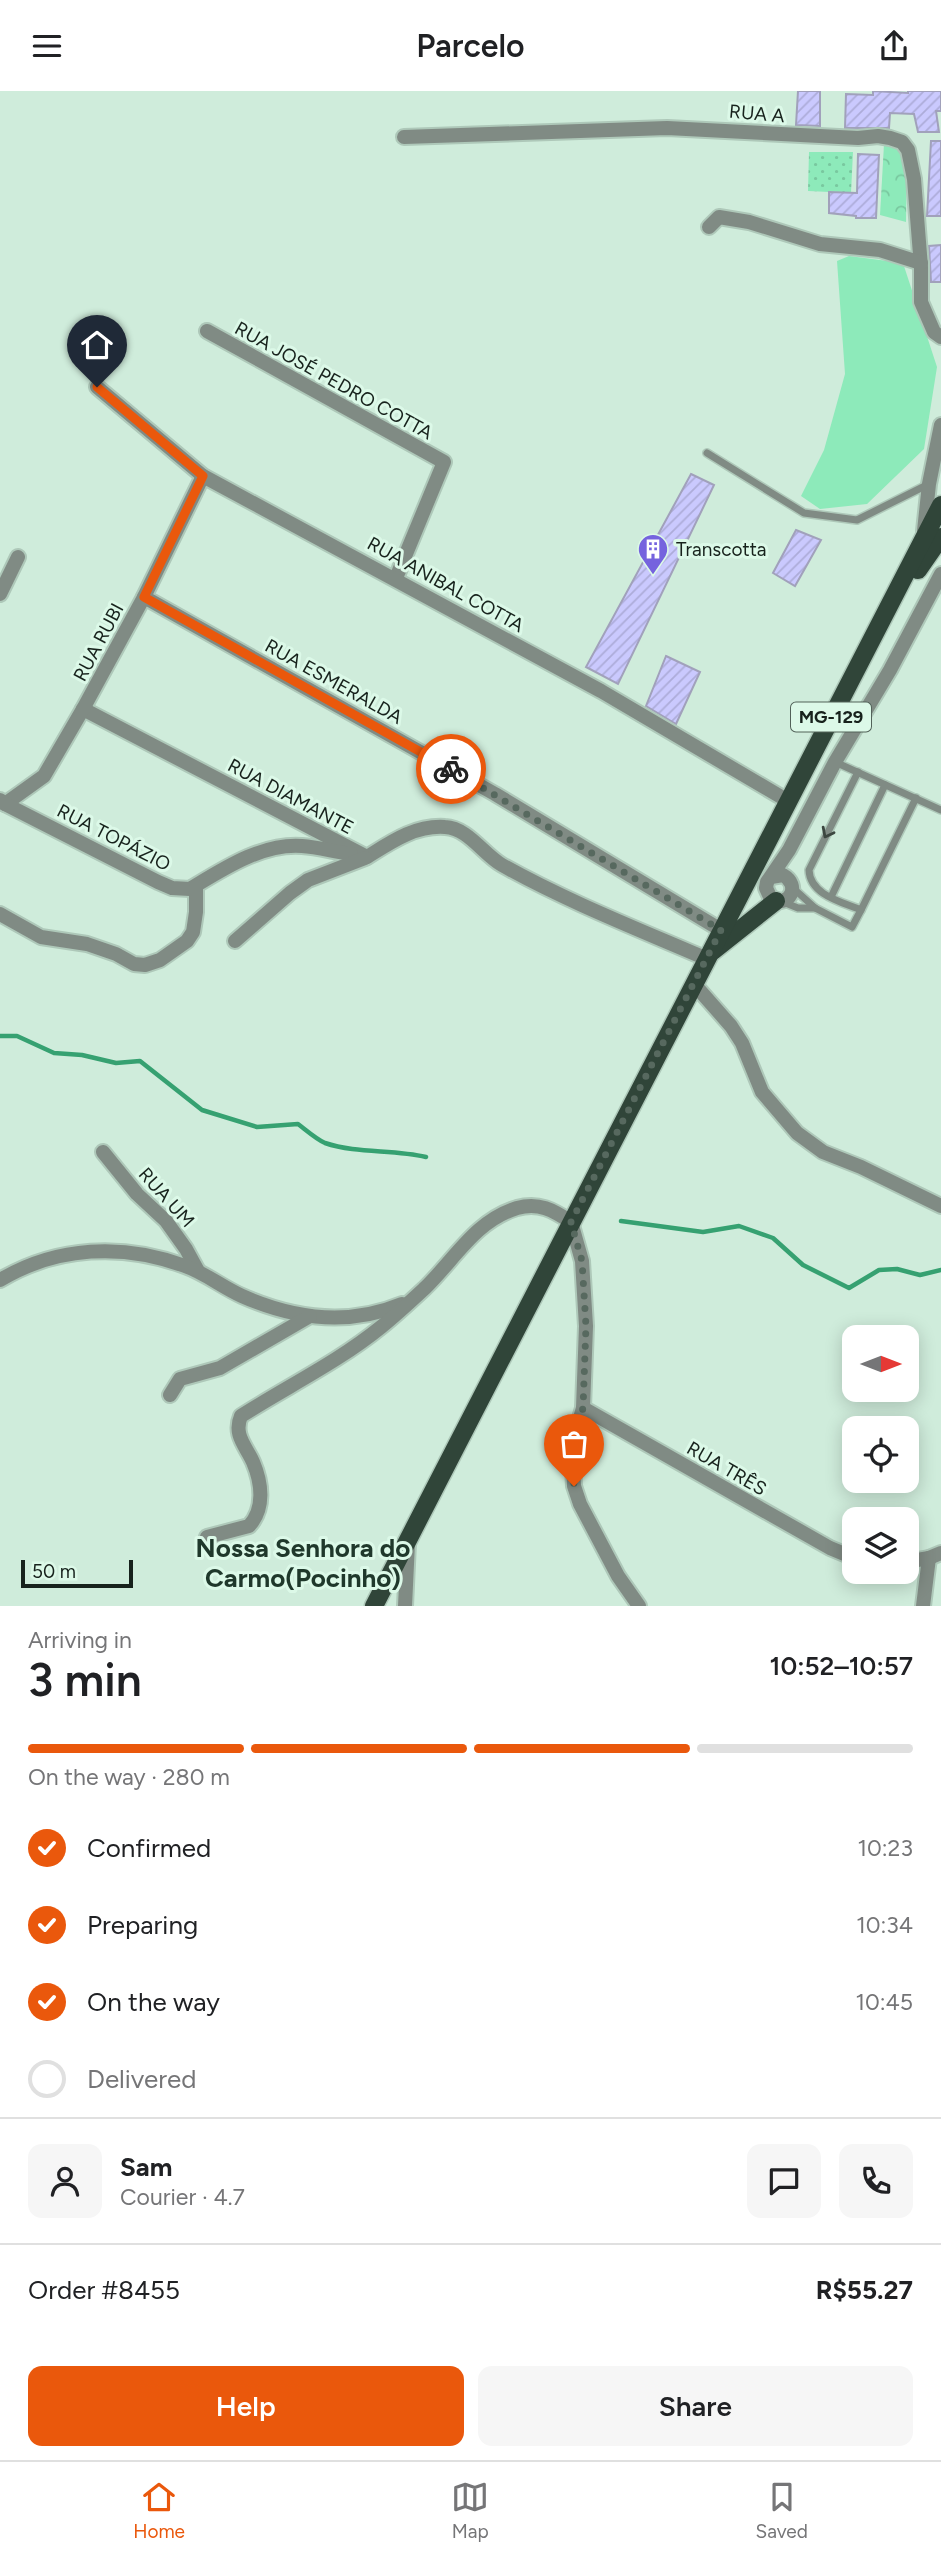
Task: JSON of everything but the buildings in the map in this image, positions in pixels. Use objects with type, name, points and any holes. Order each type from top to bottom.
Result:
[{"type":"main road","points":[[932,538],[941,505]]},
{"type":"main road","name":"MG-129","points":[[374,1606],[788,801],[881,625],[932,538]]},
{"type":"main road","points":[[708,956],[779,901]]},
{"type":"street","name":"RUA A","points":[[404,137],[667,128],[858,138],[878,136],[898,140],[905,144],[911,160],[921,302],[934,331],[941,337]]},
{"type":"street","points":[[709,227],[719,217],[820,244],[880,250],[920,263]]},
{"type":"street","name":"RUA JOSÉ PEDRO COTTA","points":[[206,331],[444,463],[396,578]]},
{"type":"street","name":"RUA ANIBAL COTTA","points":[[97,387],[203,476],[601,691],[788,801]]},
{"type":"street","points":[[932,538],[929,484],[941,425]]},
{"type":"street","name":"RUA RUBI","points":[[2,802],[44,776],[144,597],[203,476]]},
{"type":"street","points":[[0,594],[18,557]]},
{"type":"street","points":[[789,849],[791,883],[788,899],[771,899],[766,888],[771,877],[890,670],[941,574]]},
{"type":"street","name":"RUA ESMERALDA","points":[[144,597],[495,794],[721,930]]},
{"type":"street","name":"RUA DIAMANTE","points":[[83,709],[367,857],[401,835],[436,827],[454,828],[500,864],[609,916],[708,956]]},
{"type":"street","name":"RUA TOPÁZIO","points":[[2,802],[158,882],[182,890],[190,890],[196,886]]},
{"type":"street","points":[[0,914],[41,936],[87,944],[116,954],[134,964],[145,965],[160,960],[187,941],[195,925],[196,886],[253,855],[285,846],[302,846],[367,857]]},
{"type":"street","points":[[235,941],[308,880],[367,857]]},
{"type":"street","points":[[771,877],[783,875],[791,883]]},
{"type":"street","points":[[694,984],[731,1026],[742,1043],[762,1092],[797,1133],[822,1152],[861,1167],[941,1206]]},
{"type":"street","name":"RUA UM","points":[[103,1152],[137,1194],[171,1228],[198,1271]]},
{"type":"street","points":[[207,1537],[249,1526],[259,1510],[259,1488],[254,1463],[241,1442],[238,1423],[241,1416],[356,1347],[385,1325],[425,1288],[485,1223],[517,1208],[540,1205],[552,1209],[571,1222],[582,1261],[586,1326],[583,1408],[572,1445],[574,1486],[580,1504],[618,1576],[639,1606]]},
{"type":"street","points":[[0,1280],[41,1259],[91,1252],[146,1256],[198,1271],[241,1296],[294,1314],[355,1317],[372,1315],[410,1300]]},
{"type":"street","points":[[170,1395],[180,1379],[220,1368],[310,1315]]},
{"type":"street","name":"RUA TRÊS","points":[[583,1408],[842,1553]]},
{"type":"street","points":[[405,1606],[408,1541]]},
{"type":"street","points":[[923,1606],[935,1556]]},
{"type":"lane","points":[[707,453],[804,513],[857,520],[929,484]]},
{"type":"lane","points":[[835,762],[941,810]]},
{"type":"lane","points":[[858,772],[808,870],[812,883],[824,895],[861,910]]},
{"type":"lane","points":[[831,897],[885,785]]},
{"type":"lane","points":[[791,883],[815,908],[852,927],[916,798]]},
{"type":"lane","points":[[779,901],[798,908],[815,908]]},
{"type":"green space","points":[[884,144],[899,147],[907,159],[906,222],[880,215]]},
{"type":"green space","points":[[809,152],[853,152],[851,193],[808,191]]},
{"type":"green space","points":[[849,256],[903,263],[937,367],[924,449],[867,504],[820,509],[801,496],[824,450],[845,374],[837,261]]},
{"type":"waterway","points":[[0,1036],[17,1036],[54,1053],[82,1055],[116,1063],[140,1061],[202,1110],[257,1127],[298,1124],[325,1143],[426,1157]]},
{"type":"waterway","points":[[621,1221],[703,1232],[739,1226],[773,1238],[803,1265],[849,1288],[879,1270],[897,1269],[920,1275],[941,1270]]},
{"type":"way so far","points":[[451,769],[721,930],[571,1222],[582,1261],[586,1326],[583,1408],[575,1429],[571,1458],[574,1486]]},
{"type":"place","name":"Transcotta","points":[[653,576]]},
{"type":"district","name":"Nossa Senhora do Carmo(Pocinho)","points":[[303,1562]]},
{"type":"route","points":[[97,387],[203,476],[144,597],[451,769]]}]
